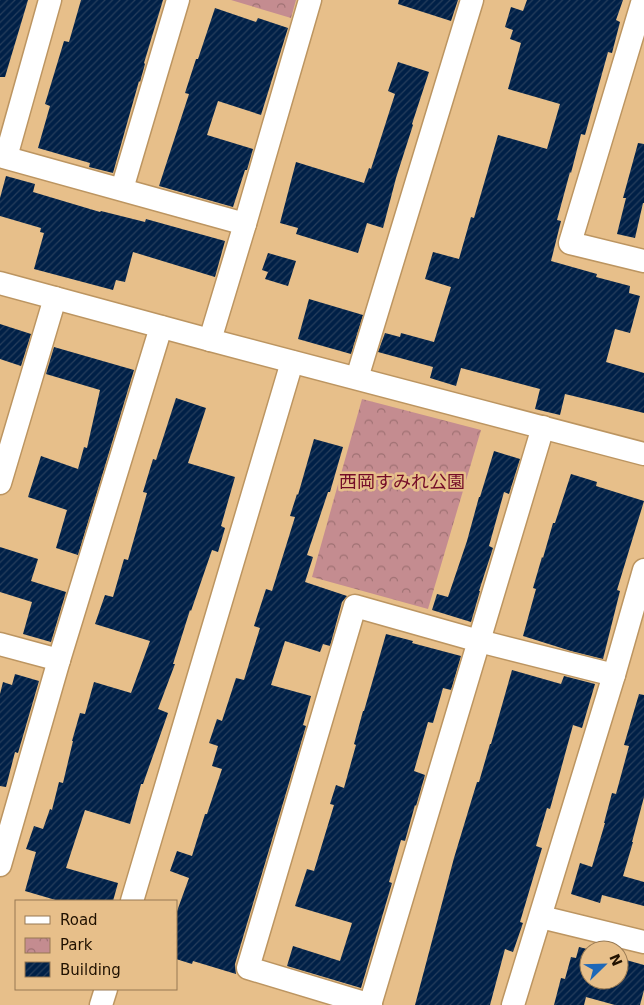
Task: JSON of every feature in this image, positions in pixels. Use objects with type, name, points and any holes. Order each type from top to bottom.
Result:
[{"type":"street","points":[[50,0],[3,157],[245,224]]},
{"type":"street","points":[[122,189],[178,0]]},
{"type":"street","points":[[210,340],[310,0]]},
{"type":"street","points":[[357,378],[472,0]]},
{"type":"street","points":[[643,0],[570,243],[644,260]]},
{"type":"street","points":[[0,283],[644,454]]},
{"type":"street","points":[[0,483],[55,298]]},
{"type":"street","points":[[0,865],[59,660],[162,327]]},
{"type":"street","points":[[132,900],[292,362]]},
{"type":"street","points":[[543,427],[479,641],[370,1005],[248,968],[355,606],[479,641],[614,674]]},
{"type":"street","points":[[513,1005],[644,570]]},
{"type":"street","points":[[0,644],[59,660]]},
{"type":"street","points":[[541,916],[644,942]]},
{"type":"street","points":[[101,1005],[106,990]]},
{"type":"green space","points":[[231,0],[296,0],[291,18]]},
{"type":"green space","name":"西岡すみれ公園","points":[[362,399],[481,430],[428,609],[312,577]]},
{"type":"building","points":[[0,0],[28,0],[5,77],[0,77]]},
{"type":"building","points":[[81,0],[163,0],[113,173],[89,167],[90,163],[38,148],[50,106],[45,104],[64,41],[69,42]]},
{"type":"building","points":[[399,0],[458,0],[451,21],[398,4]]},
{"type":"building","points":[[527,0],[623,0],[616,20],[620,22],[612,53],[608,52],[585,135],[581,134],[570,172],[557,220],[561,221],[551,261],[597,274],[596,277],[630,286],[629,293],[640,296],[630,333],[615,329],[606,362],[644,373],[644,413],[565,394],[560,415],[535,409],[540,389],[461,368],[456,386],[430,378],[433,367],[378,352],[385,333],[400,337],[401,333],[434,342],[451,287],[425,279],[433,252],[459,259],[471,217],[474,218],[498,135],[547,149],[560,104],[508,89],[521,43],[510,39],[513,30],[505,27],[511,7],[523,11]]},
{"type":"building","points":[[215,8],[256,22],[258,18],[288,28],[261,115],[218,101],[207,135],[253,149],[233,207],[159,186],[189,94],[185,93]]},
{"type":"building","points":[[398,62],[429,72],[396,178],[383,228],[367,223],[358,253],[296,234],[298,228],[280,223],[296,162],[364,183],[369,168],[371,169],[395,94],[388,91]]},
{"type":"building","points":[[638,143],[644,144],[644,203],[635,238],[617,234],[626,198],[623,198]]},
{"type":"building","points":[[6,176],[35,184],[33,192],[100,212],[145,222],[146,219],[225,241],[215,277],[133,252],[125,282],[116,280],[113,290],[34,269],[44,233],[40,232],[41,228],[0,216],[0,198]]},
{"type":"building","points":[[268,253],[296,261],[288,286],[265,279],[268,272],[262,270]]},
{"type":"building","points":[[309,299],[363,315],[351,354],[298,339]]},
{"type":"building","points":[[0,324],[31,334],[21,366],[0,359]]},
{"type":"building","points":[[54,347],[134,370],[78,555],[56,548],[67,510],[28,497],[41,456],[78,469],[84,447],[87,448],[100,390],[46,374]]},
{"type":"building","points":[[176,398],[206,408],[188,463],[235,477],[221,526],[225,528],[218,552],[212,550],[190,610],[173,664],[175,664],[158,709],[168,713],[143,784],[141,784],[130,824],[85,810],[66,868],[118,883],[113,900],[56,900],[25,891],[36,852],[26,849],[34,826],[43,829],[50,809],[52,810],[59,782],[63,783],[80,713],[85,714],[94,682],[131,693],[150,641],[95,624],[105,595],[113,597],[124,559],[128,560],[147,493],[143,492],[153,459],[156,460]]},
{"type":"building","points":[[314,439],[343,447],[330,492],[328,492],[307,555],[313,557],[305,582],[347,596],[342,602],[330,646],[323,644],[320,652],[285,641],[271,685],[311,696],[303,725],[306,726],[235,964],[236,974],[193,961],[192,964],[178,960],[178,908],[189,878],[170,871],[177,851],[192,856],[205,814],[207,814],[222,769],[212,766],[218,746],[209,743],[217,719],[222,721],[236,678],[244,680],[260,628],[254,626],[266,589],[272,591],[295,517],[290,516]]},
{"type":"building","points":[[494,451],[520,459],[509,494],[504,492],[489,546],[493,548],[471,622],[432,610],[437,594],[448,597]]},
{"type":"building","points":[[571,474],[597,482],[596,486],[644,501],[617,590],[620,591],[603,659],[523,636],[536,589],[533,588],[542,557]]},
{"type":"building","points":[[0,547],[38,559],[31,581],[66,592],[51,642],[23,634],[32,602],[0,592]]},
{"type":"building","points":[[386,634],[461,656],[451,690],[443,688],[433,723],[428,722],[414,771],[425,775],[405,841],[401,840],[389,882],[392,883],[361,988],[287,966],[293,946],[340,961],[352,923],[295,906],[307,869],[314,871],[334,805],[330,804],[336,785],[344,788],[363,711]]},
{"type":"building","points":[[512,670],[561,684],[564,676],[595,684],[582,728],[573,725],[550,809],[547,808],[536,846],[542,848],[520,922],[523,923],[513,952],[505,949],[490,1005],[415,1005],[454,858],[477,782],[479,782],[491,744]]},
{"type":"building","points":[[15,674],[39,681],[18,753],[15,752],[6,787],[0,786],[0,694],[3,682],[12,685]]},
{"type":"building","points":[[639,694],[644,695],[644,797],[623,876],[644,882],[644,906],[602,895],[600,903],[571,894],[580,863],[592,867],[612,793],[616,794],[629,746],[624,745]]},
{"type":"building","points":[[579,947],[579,990],[629,990],[629,961],[644,965],[644,990],[640,1005],[615,1005],[586,997],[584,1005],[554,1005],[561,978],[565,979],[571,957],[576,958]]}]
